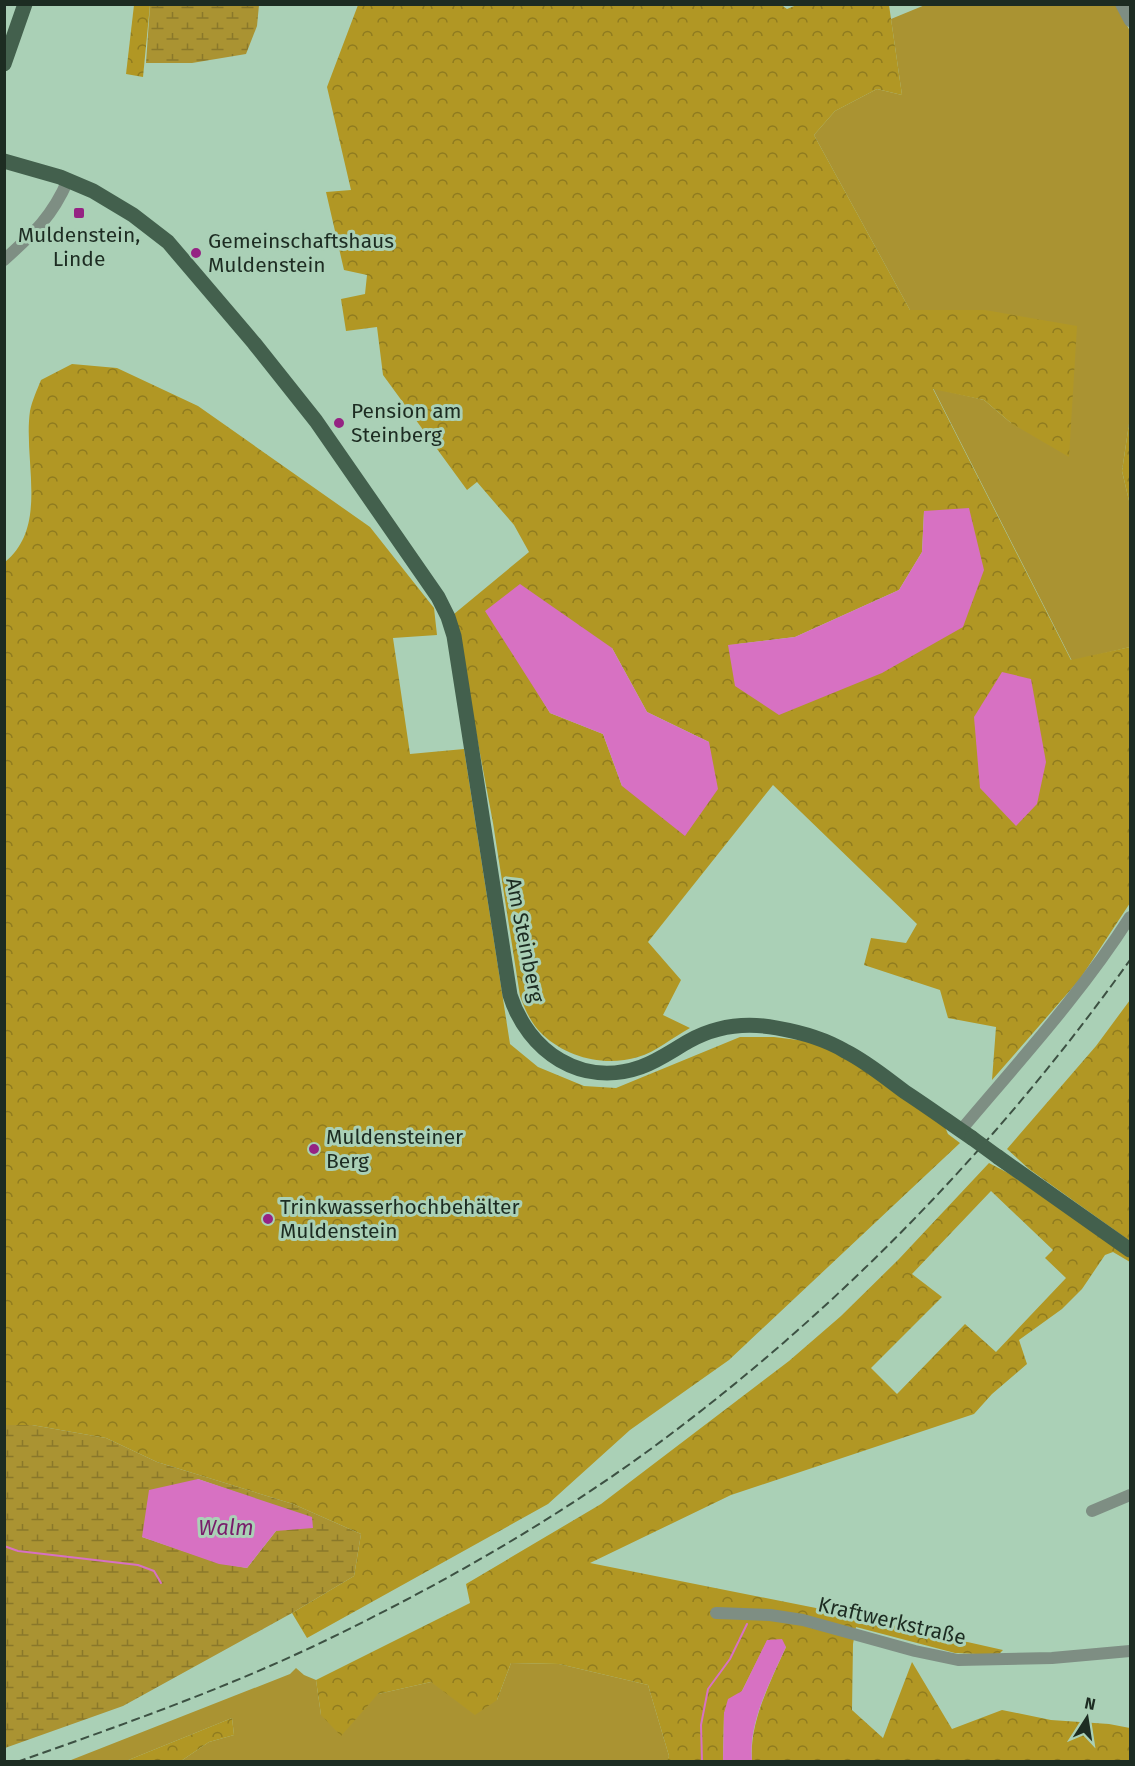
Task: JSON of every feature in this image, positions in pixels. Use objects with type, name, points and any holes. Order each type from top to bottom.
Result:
[{"type":"main road","points":[[4,64],[25,4]]},
{"type":"main road","name":"Am Steinberg","points":[[4,161],[68,180],[99,194],[152,228],[168,242],[304,405],[434,591],[451,625],[464,694],[510,995],[522,1024],[536,1041],[552,1055],[570,1065],[590,1071],[610,1073],[650,1064],[713,1030],[746,1026],[777,1028],[807,1035],[844,1050],[1131,1250]]},
{"type":"street","points":[[1121,4],[1131,21]]},
{"type":"street","points":[[4,260],[45,221],[55,207],[68,180]]},
{"type":"street","points":[[967,1134],[1101,962],[1131,917]]},
{"type":"street","points":[[1092,1511],[1131,1496]]},
{"type":"street","name":"Kraftwerkstraße","points":[[716,1613],[770,1615],[803,1620],[957,1660],[1052,1658],[1131,1650]]},
{"type":"green space","points":[[150,4],[259,5],[257,26],[246,54],[192,63],[146,63]]},
{"type":"green space","points":[[780,4],[787,9],[799,4],[889,5],[902,95],[877,89],[835,111],[814,135],[910,310],[985,310],[1077,326],[1069,457],[1011,423],[984,400],[933,389],[1071,660],[1130,647],[1130,903],[1080,979],[992,1080],[996,1027],[948,1018],[940,990],[864,965],[871,938],[906,943],[917,924],[773,785],[648,942],[681,980],[663,1015],[690,1028],[645,1055],[613,1061],[588,1058],[564,1050],[539,1031],[529,1017],[520,996],[493,823],[454,614],[529,552],[514,525],[477,482],[467,490],[383,375],[377,327],[346,331],[341,299],[365,294],[367,275],[344,270],[326,192],[351,190],[327,87],[358,5]],"holes":[[[924,511],[963,627],[729,645],[795,637],[899,590],[922,552]],[[612,648],[647,712],[709,742],[622,786],[603,734],[550,713],[535,688]]]},
{"type":"green space","points":[[134,5],[150,5],[143,77],[126,74]]},
{"type":"green space","points":[[925,5],[1116,5],[1130,31],[1130,417],[1122,471],[1130,505],[1130,647],[1072,661],[933,388],[984,400],[1011,423],[985,310],[910,310],[814,135],[835,111],[877,89],[902,95],[891,19]]},
{"type":"green space","points":[[72,364],[117,368],[198,406],[370,527],[434,608],[437,635],[393,638],[410,754],[464,749],[510,1044],[538,1067],[584,1086],[616,1088],[740,1037],[774,1037],[814,1042],[836,1051],[944,1125],[948,1134],[960,1143],[729,1360],[630,1430],[548,1504],[307,1638],[292,1613],[354,1576],[361,1534],[293,1504],[157,1462],[106,1438],[32,1425],[5,1425],[5,562],[18,547],[26,530],[30,512],[29,430],[33,399],[41,380]]},
{"type":"green space","points":[[1130,417],[1130,505],[1122,471]]},
{"type":"green space","points":[[1130,1000],[1130,1241],[1029,1169],[1007,1149],[1096,1046]]},
{"type":"green space","points":[[989,1163],[1008,1173],[1130,1256],[1130,1262],[1113,1252],[1105,1255],[1082,1289],[1062,1309],[1019,1340],[1027,1364],[992,1394],[974,1414],[731,1495],[590,1563],[821,1609],[1003,1650],[998,1655],[955,1653],[856,1627],[853,1644],[852,1710],[883,1738],[912,1662],[952,1729],[1002,1710],[1051,1720],[1109,1724],[1130,1728],[1130,1761],[752,1761],[757,1717],[767,1688],[786,1647],[767,1641],[742,1691],[724,1713],[723,1761],[667,1761],[669,1756],[648,1685],[559,1664],[511,1663],[497,1700],[475,1715],[431,1682],[378,1694],[341,1736],[321,1715],[316,1680],[470,1603],[466,1584],[601,1504],[789,1361],[841,1316],[898,1260]],"holes":[[[991,1191],[1053,1250],[1045,1258],[1066,1278],[996,1352],[965,1324],[897,1394],[871,1368],[942,1297],[912,1274]]]},
{"type":"green space","points":[[4,1425],[32,1425],[106,1438],[157,1462],[293,1504],[361,1534],[354,1576],[292,1613],[123,1706],[5,1748]],"holes":[[[198,1479],[270,1504],[276,1531],[247,1568],[219,1563],[142,1537]]]},
{"type":"green space","points":[[511,1663],[559,1664],[648,1685],[669,1756],[667,1762],[181,1761],[209,1742],[234,1735],[232,1718],[126,1761],[66,1762],[290,1674],[296,1668],[304,1675],[316,1680],[321,1715],[378,1694],[431,1682],[497,1700]]},
{"type":"green space","points":[[232,1718],[234,1735],[209,1742],[181,1761],[126,1761]]},
{"type":"water","points":[[969,508],[984,570],[963,627],[882,673],[779,715],[735,686],[728,645],[795,637],[899,590],[922,552],[924,511]]},
{"type":"water","points":[[520,584],[612,648],[647,712],[709,742],[718,789],[685,836],[622,786],[603,734],[550,713],[485,611]]},
{"type":"water","points":[[1002,672],[1031,679],[1046,762],[1037,804],[1016,826],[980,788],[974,717]]},
{"type":"water","name":"Walm","points":[[198,1479],[312,1517],[313,1528],[276,1531],[247,1568],[219,1564],[142,1537],[149,1490]]},
{"type":"water","points":[[782,1639],[786,1647],[767,1688],[753,1732],[752,1761],[723,1761],[724,1713],[728,1699],[742,1691],[767,1640]]},
{"type":"waterway","points":[[4,1546],[18,1551],[138,1565],[154,1571],[161,1583]]},
{"type":"waterway","points":[[702,1762],[701,1725],[708,1689],[730,1659],[747,1624]]},
{"type":"railway","points":[[17,1762],[203,1694],[312,1647],[361,1623],[504,1545],[641,1456],[747,1374],[867,1266],[979,1149],[1032,1088],[1130,960]]},
{"type":"place","name":"Muldenstein, Linde","points":[[79,213]]},
{"type":"place","name":"Gemeinschaftshaus Muldenstein","points":[[196,253]]},
{"type":"place","name":"Pension am Steinberg","points":[[339,423]]},
{"type":"place","name":"Muldensteiner Berg","points":[[314,1149]]},
{"type":"place","name":"Trinkwasserhochbehälter Muldenstein","points":[[268,1219]]}]
